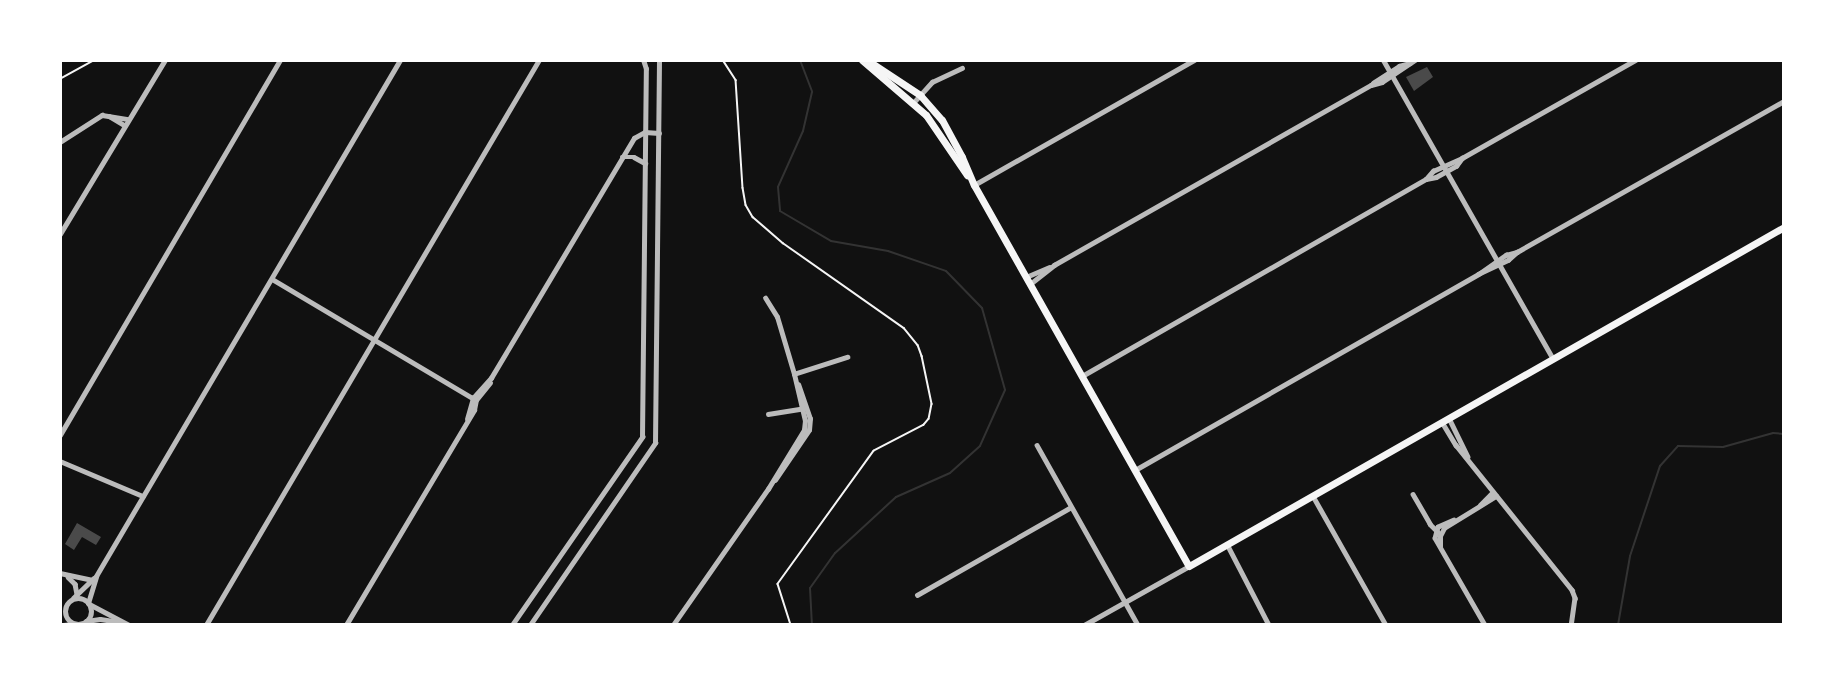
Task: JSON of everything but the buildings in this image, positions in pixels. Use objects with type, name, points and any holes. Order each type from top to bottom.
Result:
[{"type":"main road","points":[[862,60],[914,102],[931,122],[972,182],[1189,566],[1784,227]]},
{"type":"main road","points":[[867,60],[920,95],[951,134],[972,182]]},
{"type":"street","points":[[60,234],[165,60]]},
{"type":"street","points":[[60,435],[280,60]]},
{"type":"street","points":[[60,614],[94,578],[400,60]]},
{"type":"street","points":[[206,625],[539,60]]},
{"type":"street","points":[[512,625],[642,437],[646,86],[646,69],[643,60]]},
{"type":"street","points":[[530,625],[655,443],[659,60]]},
{"type":"street","points":[[972,182],[1194,60]]},
{"type":"street","points":[[1383,60],[1552,359]]},
{"type":"street","points":[[1082,376],[1635,60]]},
{"type":"street","points":[[1026,277],[1054,265],[1413,61]]},
{"type":"street","points":[[914,102],[938,79],[962,69]]},
{"type":"street","points":[[646,86],[659,86]]},
{"type":"street","points":[[1135,470],[1784,100]]},
{"type":"street","points":[[60,142],[107,114],[128,119]]},
{"type":"street","points":[[107,114],[124,125]]},
{"type":"street","points":[[346,625],[474,410],[475,399],[485,391],[633,138],[645,132],[659,133]]},
{"type":"street","points":[[622,157],[634,157],[645,163]]},
{"type":"street","points":[[643,248],[658,250]]},
{"type":"street","points":[[1030,284],[1054,265]]},
{"type":"street","points":[[272,279],[475,399]]},
{"type":"street","points":[[673,625],[808,435],[810,418],[804,408],[777,317],[765,298]]},
{"type":"street","points":[[794,374],[847,357]]},
{"type":"street","points":[[768,414],[804,408]]},
{"type":"street","points":[[1445,420],[1469,460],[1494,494],[1572,591],[1575,598],[1571,625]]},
{"type":"street","points":[[1037,445],[1138,625]]},
{"type":"street","points":[[60,461],[143,496]]},
{"type":"street","points":[[1413,494],[1438,532],[1440,546],[1485,625]]},
{"type":"street","points":[[1438,532],[1494,494]]},
{"type":"street","points":[[1313,496],[1386,625]]},
{"type":"street","points":[[917,595],[1071,507]]},
{"type":"street","points":[[1227,544],[1269,625]]},
{"type":"street","points":[[1084,625],[1189,566]]},
{"type":"street","points":[[63,574],[94,578]]},
{"type":"street","points":[[63,574],[74,583],[77,594]]},
{"type":"street","points":[[86,622],[91,612],[89,603],[94,578]]},
{"type":"street","points":[[67,604],[80,598],[127,624]]},
{"type":"street","points":[[67,604],[66,616],[75,624]]},
{"type":"street","points":[[63,625],[100,619],[127,624]]},
{"type":"path","points":[[60,79],[94,60]]},
{"type":"path","points":[[723,60],[736,80],[743,188],[746,205],[753,217],[783,243],[904,328],[918,345],[932,404],[929,419],[924,425],[874,451],[778,584],[791,625]]},
{"type":"waterway","points":[[800,60],[812,92],[803,131],[778,187],[780,211],[831,241],[888,251],[946,271],[982,308],[1005,390],[980,446],[950,473],[896,497],[835,553],[810,588],[812,625]]},
{"type":"waterway","points":[[1618,625],[1630,556],[1660,466],[1678,446],[1723,447],[1773,433],[1784,434]]}]
